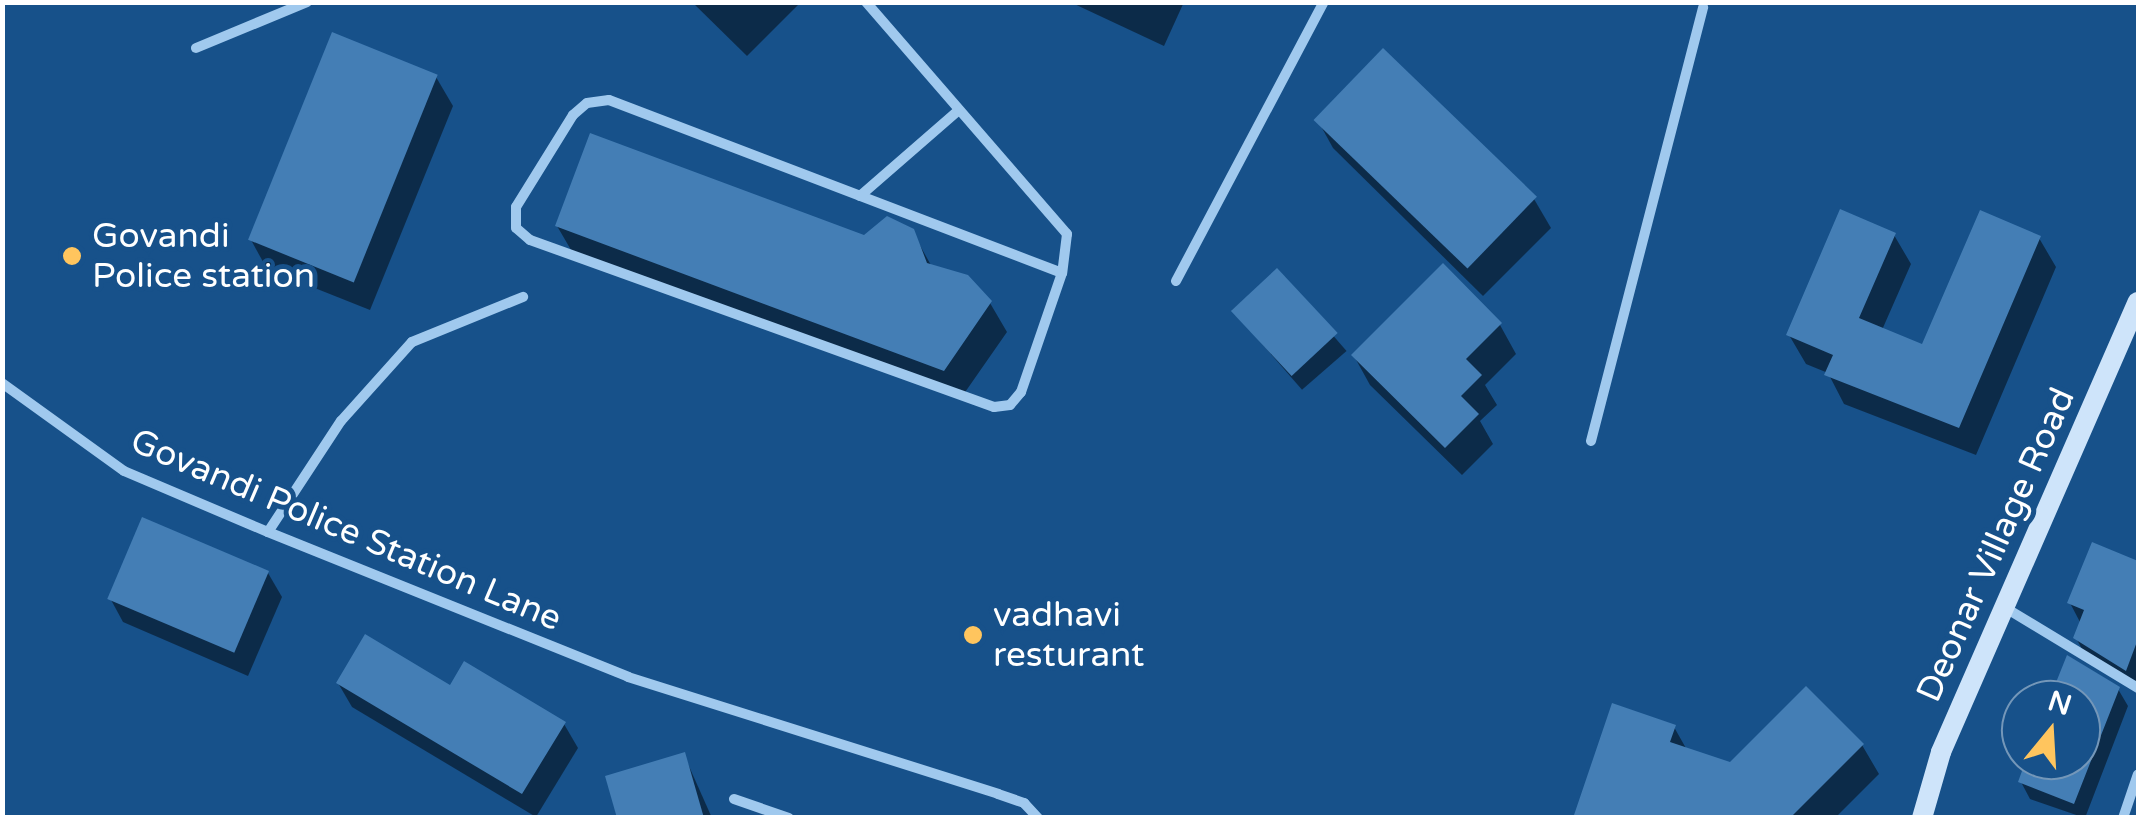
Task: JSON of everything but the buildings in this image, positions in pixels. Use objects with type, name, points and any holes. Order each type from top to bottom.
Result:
[{"type":"main road","name":"Deonar Village Road","points":[[1922,818],[1940,752],[2138,302]]},
{"type":"street","points":[[196,48],[307,2]]},
{"type":"street","points":[[866,2],[1067,234],[1062,273],[1021,392],[1010,406],[994,407],[530,240],[516,228],[516,207],[572,116],[587,103],[609,100],[1062,273]]},
{"type":"street","points":[[1176,280],[1324,2]]},
{"type":"street","points":[[1590,441],[1704,5],[1688,2]]},
{"type":"street","points":[[860,196],[959,110]]},
{"type":"street","points":[[268,532],[340,421],[412,342],[523,297]]},
{"type":"street","name":"Govandi Police Station Lane","points":[[2,384],[124,471],[268,532],[628,677],[998,794],[1024,803],[1038,818]]},
{"type":"street","points":[[2003,607],[2138,688]]},
{"type":"street","points":[[2123,818],[2138,774]]},
{"type":"street","points":[[734,800],[789,818]]},
{"type":"place","name":"Govandi Police station","points":[[72,256]]},
{"type":"place","name":"vadhavi resturant","points":[[973,635]]}]
